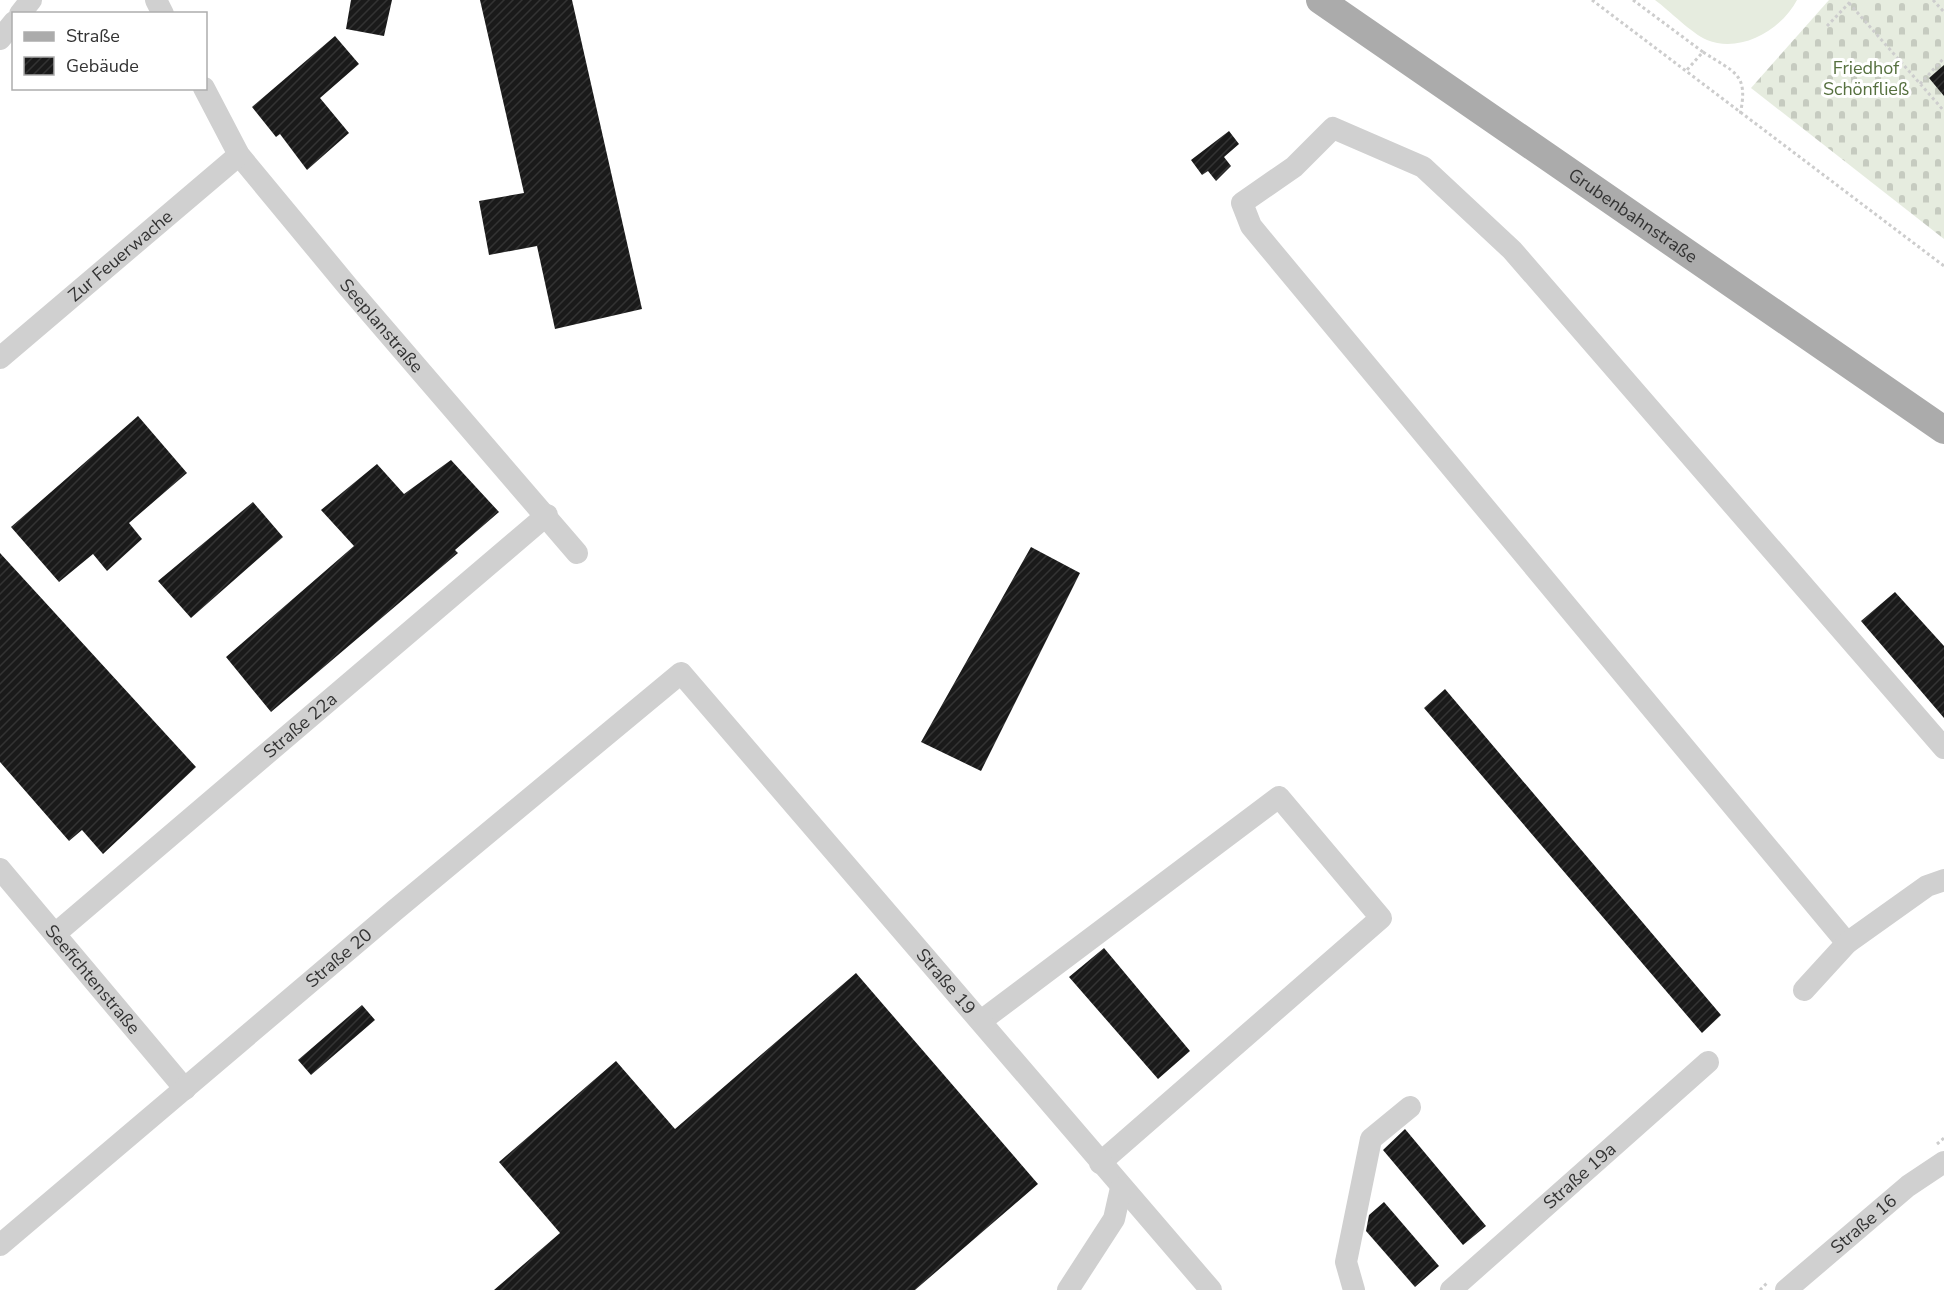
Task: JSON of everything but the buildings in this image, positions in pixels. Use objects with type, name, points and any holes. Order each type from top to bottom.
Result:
[{"type":"main road","name":"Grubenbahnstraße","points":[[1320,0],[1944,430]]},
{"type":"street","points":[[22,12],[31,0]]},
{"type":"street","points":[[0,39],[12,24]]},
{"type":"street","name":"Seeplanstraße","points":[[205,90],[239,155],[349,288],[578,552]]},
{"type":"street","points":[[1847,943],[1270,249],[1251,225],[1242,203],[1294,167],[1333,128],[1423,167],[1512,250],[1944,748]]},
{"type":"street","name":"Zur Feuerwache","points":[[0,358],[239,155]]},
{"type":"street","name":"Straße 22a","points":[[55,934],[547,514]]},
{"type":"street","name":"Straße 19","points":[[681,673],[1210,1290]]},
{"type":"street","name":"Straße 20","points":[[0,1245],[681,673]]},
{"type":"street","points":[[981,1022],[1279,797],[1381,918],[1100,1163]]},
{"type":"street","name":"Seefichtenstraße","points":[[0,869],[185,1089]]},
{"type":"street","points":[[1804,990],[1847,943],[1927,886],[1944,880]]},
{"type":"street","name":"Straße 19a","points":[[1451,1290],[1708,1062]]},
{"type":"street","points":[[1353,1290],[1346,1262],[1371,1139],[1410,1107]]},
{"type":"street","name":"Straße 16","points":[[1786,1290],[1908,1186],[1944,1162]]},
{"type":"street","points":[[1068,1290],[1114,1219],[1121,1188]]},
{"type":"path","points":[[1592,0],[1740,115],[1944,266]]},
{"type":"path","points":[[1633,0],[1733,72],[1743,82],[1744,96],[1740,115]]},
{"type":"path","points":[[1933,0],[1944,12]]},
{"type":"path","points":[[1827,26],[1850,2],[1944,111]]},
{"type":"path","points":[[1685,72],[1703,52]]},
{"type":"path","points":[[1920,84],[1944,58]]},
{"type":"green space","points":[[1655,0],[1797,0],[1790,11],[1771,29],[1759,36],[1733,44],[1720,43],[1701,37]]},
{"type":"green space","name":"Friedhof Schönfließ","points":[[1829,0],[1944,0],[1944,239],[1751,88]]}]
